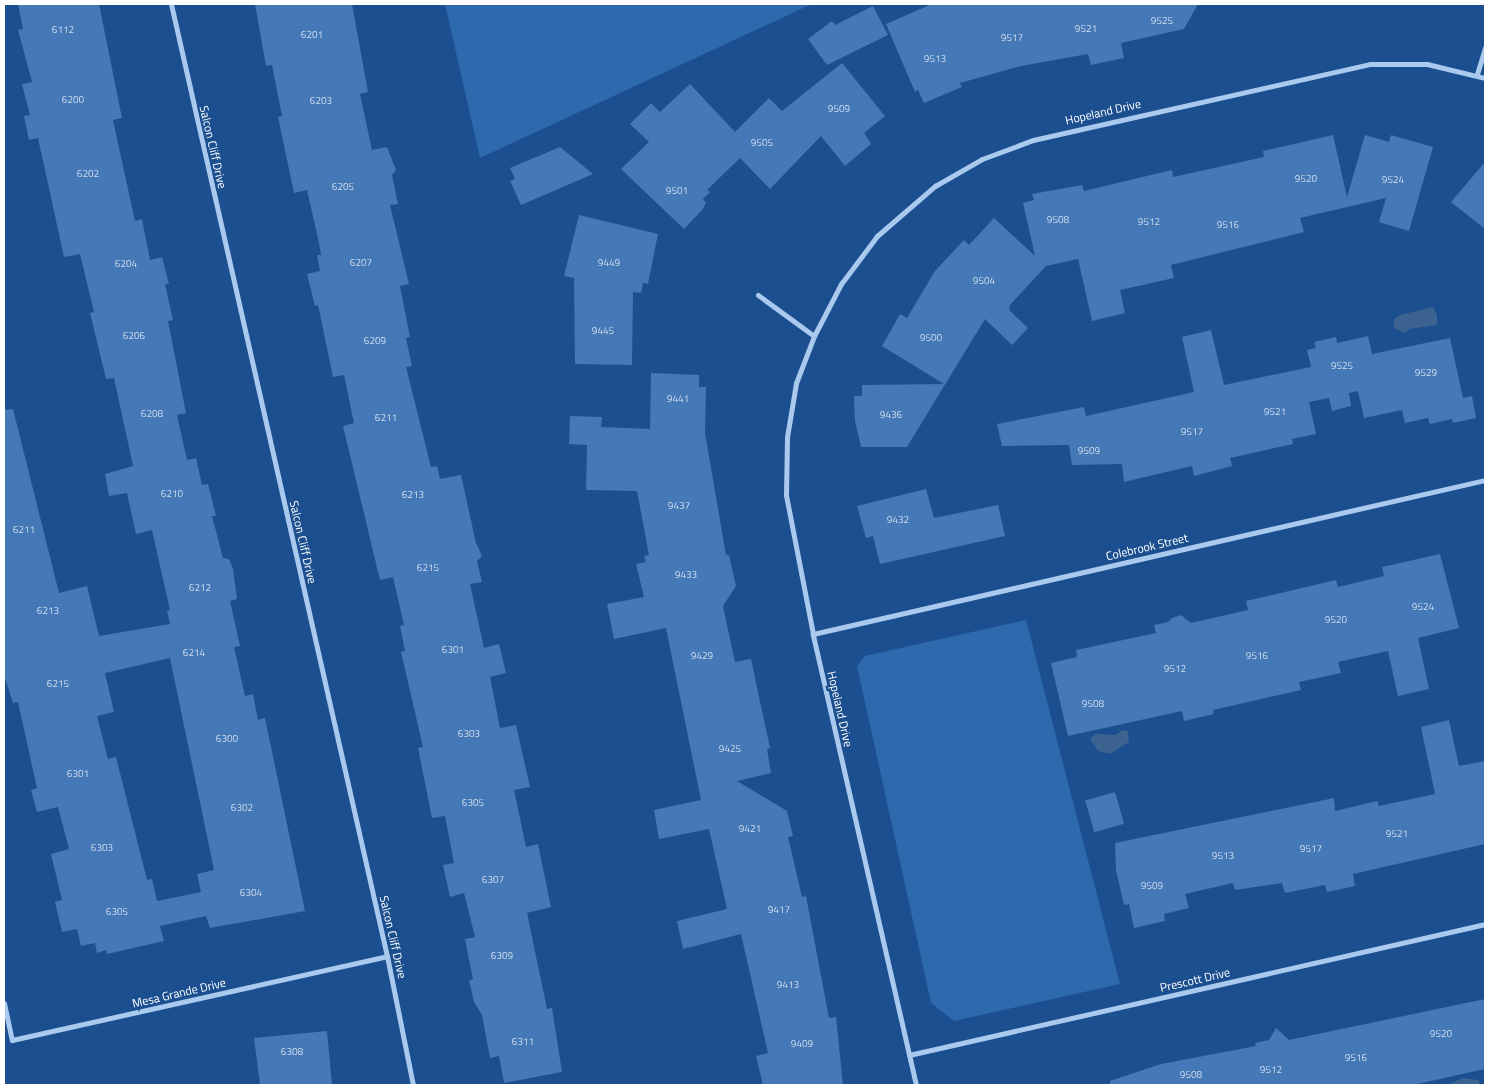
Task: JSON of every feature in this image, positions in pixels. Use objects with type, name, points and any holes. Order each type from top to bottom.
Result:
[{"type":"street","name":"Salcon Cliff Drive","points":[[171,4],[387,956],[413,1085]]},
{"type":"street","points":[[1477,74],[1485,47]]},
{"type":"street","name":"Hopeland Drive","points":[[916,1085],[791,530],[785,463],[796,383],[814,336],[841,284],[876,236],[935,186],[1007,149],[1062,132],[1370,64],[1427,64],[1477,74],[1485,78]]},
{"type":"street","points":[[758,295],[814,336]]},
{"type":"street","name":"Colebrook Street","points":[[813,634],[1485,480]]},
{"type":"street","name":"Prescott Drive","points":[[909,1055],[1485,924]]},
{"type":"street","name":"Mesa Grande Drive","points":[[4,1003],[12,1040],[387,956]]},
{"type":"shaded area","points":[[445,4],[812,4],[480,158]]},
{"type":"shaded area","points":[[1433,307],[1437,315],[1437,325],[1409,329],[1405,333],[1394,328],[1394,319],[1400,315]]},
{"type":"shaded area","points":[[1026,620],[1120,984],[954,1021],[931,1003],[857,666],[865,656]]},
{"type":"shaded area","points":[[1123,730],[1128,731],[1129,742],[1110,754],[1098,751],[1090,739],[1095,734],[1115,735]]},
{"type":"shaded area","points":[[1463,1078],[1478,1080],[1480,1085],[1447,1085]]},
{"type":"building","points":[[18,4],[99,4],[122,118],[113,120],[135,221],[142,219],[150,260],[162,257],[169,284],[165,284],[173,320],[168,321],[186,413],[177,415],[187,460],[196,458],[202,485],[208,484],[216,516],[212,516],[223,558],[229,559],[233,569],[237,599],[230,601],[240,646],[234,647],[245,696],[253,694],[258,720],[265,718],[305,911],[210,928],[206,916],[160,926],[164,941],[107,954],[106,950],[97,953],[95,943],[81,946],[77,929],[62,932],[55,902],[62,900],[51,854],[69,849],[58,807],[37,812],[31,790],[37,788],[18,702],[13,703],[4,675],[4,410],[13,409],[59,593],[87,586],[99,636],[170,624],[167,611],[170,610],[152,530],[136,534],[127,493],[109,496],[105,474],[133,466],[114,378],[106,379],[90,313],[94,312],[80,254],[64,257],[38,138],[29,140],[24,116],[30,115],[22,84],[32,82],[18,30],[23,29]],"holes":[[[170,658],[214,870],[197,874],[201,892],[157,901],[152,879],[147,880],[116,757],[108,759],[97,716],[114,712],[105,673]]]},
{"type":"building","points":[[255,4],[352,4],[368,92],[360,94],[372,150],[387,147],[396,170],[392,175],[398,204],[390,205],[409,284],[400,286],[410,337],[406,338],[412,366],[406,367],[431,467],[437,466],[440,479],[461,475],[476,543],[482,556],[477,561],[482,582],[470,584],[484,648],[499,644],[506,673],[490,677],[500,728],[516,725],[530,787],[514,790],[526,847],[538,844],[551,907],[527,913],[547,1009],[552,1008],[562,1072],[504,1083],[499,1056],[490,1058],[482,1015],[474,1002],[469,980],[473,980],[465,939],[475,937],[464,893],[450,897],[443,865],[454,863],[445,816],[432,818],[418,748],[423,747],[401,652],[405,651],[400,626],[404,625],[393,577],[380,580],[343,426],[354,423],[344,375],[333,377],[318,305],[315,306],[307,274],[320,271],[317,255],[321,255],[319,243],[307,190],[294,193],[278,117],[282,116],[272,65],[266,66]]},
{"type":"building","points":[[932,4],[1198,4],[1184,29],[1121,43],[1124,58],[1091,65],[1088,54],[1021,66],[960,83],[962,87],[924,103],[918,90],[915,92],[886,24]]},
{"type":"building","points":[[873,6],[888,35],[827,65],[808,39],[832,21],[835,25]]},
{"type":"building","points":[[842,63],[885,116],[864,133],[871,144],[845,166],[821,136],[770,189],[740,158],[707,190],[710,192],[703,199],[706,203],[702,210],[684,229],[621,169],[649,142],[630,124],[651,103],[660,112],[690,84],[735,132],[769,98],[782,111]]},
{"type":"building","points":[[1333,135],[1347,197],[1365,135],[1389,142],[1391,135],[1433,147],[1409,231],[1379,222],[1386,198],[1300,218],[1304,232],[1171,265],[1174,278],[1120,290],[1125,313],[1092,321],[1078,259],[1046,266],[1010,305],[1009,310],[1028,328],[1012,345],[985,319],[907,447],[861,447],[855,421],[854,396],[862,396],[862,385],[944,384],[882,346],[900,314],[907,318],[935,271],[964,240],[969,245],[994,218],[1035,256],[1023,203],[1034,200],[1032,194],[1082,185],[1084,191],[1172,170],[1173,177],[1264,157],[1263,151]]},
{"type":"building","points":[[560,147],[593,174],[521,205],[510,181],[515,179],[510,168]]},
{"type":"building","points":[[1485,162],[1485,229],[1451,202]]},
{"type":"building","points":[[579,215],[658,234],[648,284],[643,283],[641,293],[633,292],[632,365],[575,364],[574,278],[564,276]]},
{"type":"building","points":[[1211,330],[1224,385],[1311,367],[1307,350],[1316,348],[1314,342],[1336,337],[1337,343],[1368,336],[1372,354],[1450,338],[1463,398],[1472,396],[1476,418],[1453,423],[1452,419],[1430,424],[1428,418],[1405,423],[1402,410],[1364,418],[1358,391],[1349,393],[1351,406],[1332,411],[1329,398],[1309,402],[1316,434],[1292,439],[1293,444],[1230,458],[1232,466],[1194,476],[1192,466],[1124,482],[1122,464],[1072,465],[1069,445],[1002,446],[997,424],[1084,407],[1086,416],[1194,392],[1182,337]]},
{"type":"building","points":[[651,373],[699,375],[699,387],[706,387],[705,433],[726,555],[729,555],[736,586],[723,606],[735,662],[751,659],[770,748],[767,749],[771,773],[737,781],[787,811],[793,836],[788,837],[802,897],[806,896],[829,1018],[836,1017],[843,1085],[763,1085],[756,1056],[768,1053],[741,934],[683,949],[677,921],[727,909],[709,829],[659,839],[654,810],[701,800],[666,628],[614,639],[607,604],[644,597],[636,564],[646,562],[644,556],[649,555],[637,491],[586,490],[587,445],[569,444],[570,416],[602,417],[601,427],[650,429]]},
{"type":"building","points":[[926,489],[934,518],[998,505],[1005,536],[880,564],[873,536],[866,538],[857,506]]},
{"type":"building","points":[[1440,554],[1459,628],[1418,638],[1429,689],[1398,696],[1388,651],[1338,662],[1341,673],[1299,682],[1301,690],[1213,710],[1214,714],[1184,721],[1182,711],[1068,736],[1051,663],[1077,657],[1076,650],[1156,633],[1154,625],[1168,622],[1172,618],[1181,615],[1191,623],[1248,610],[1246,601],[1336,580],[1338,587],[1384,576],[1382,567]]},
{"type":"building","points":[[1449,720],[1459,766],[1485,761],[1485,844],[1353,874],[1355,886],[1327,892],[1325,885],[1285,893],[1282,883],[1235,890],[1233,883],[1185,894],[1189,908],[1164,914],[1165,921],[1134,928],[1129,904],[1124,905],[1116,870],[1115,843],[1334,798],[1335,811],[1377,801],[1379,806],[1435,794],[1421,727]]},
{"type":"building","points":[[1115,792],[1124,824],[1094,832],[1085,801]]},
{"type":"building","points":[[1485,999],[1485,1069],[1413,1085],[1110,1085],[1110,1081],[1161,1064],[1256,1046],[1255,1043],[1269,1040],[1276,1028],[1289,1040]]},
{"type":"building","points":[[327,1031],[332,1085],[260,1085],[254,1038]]}]
